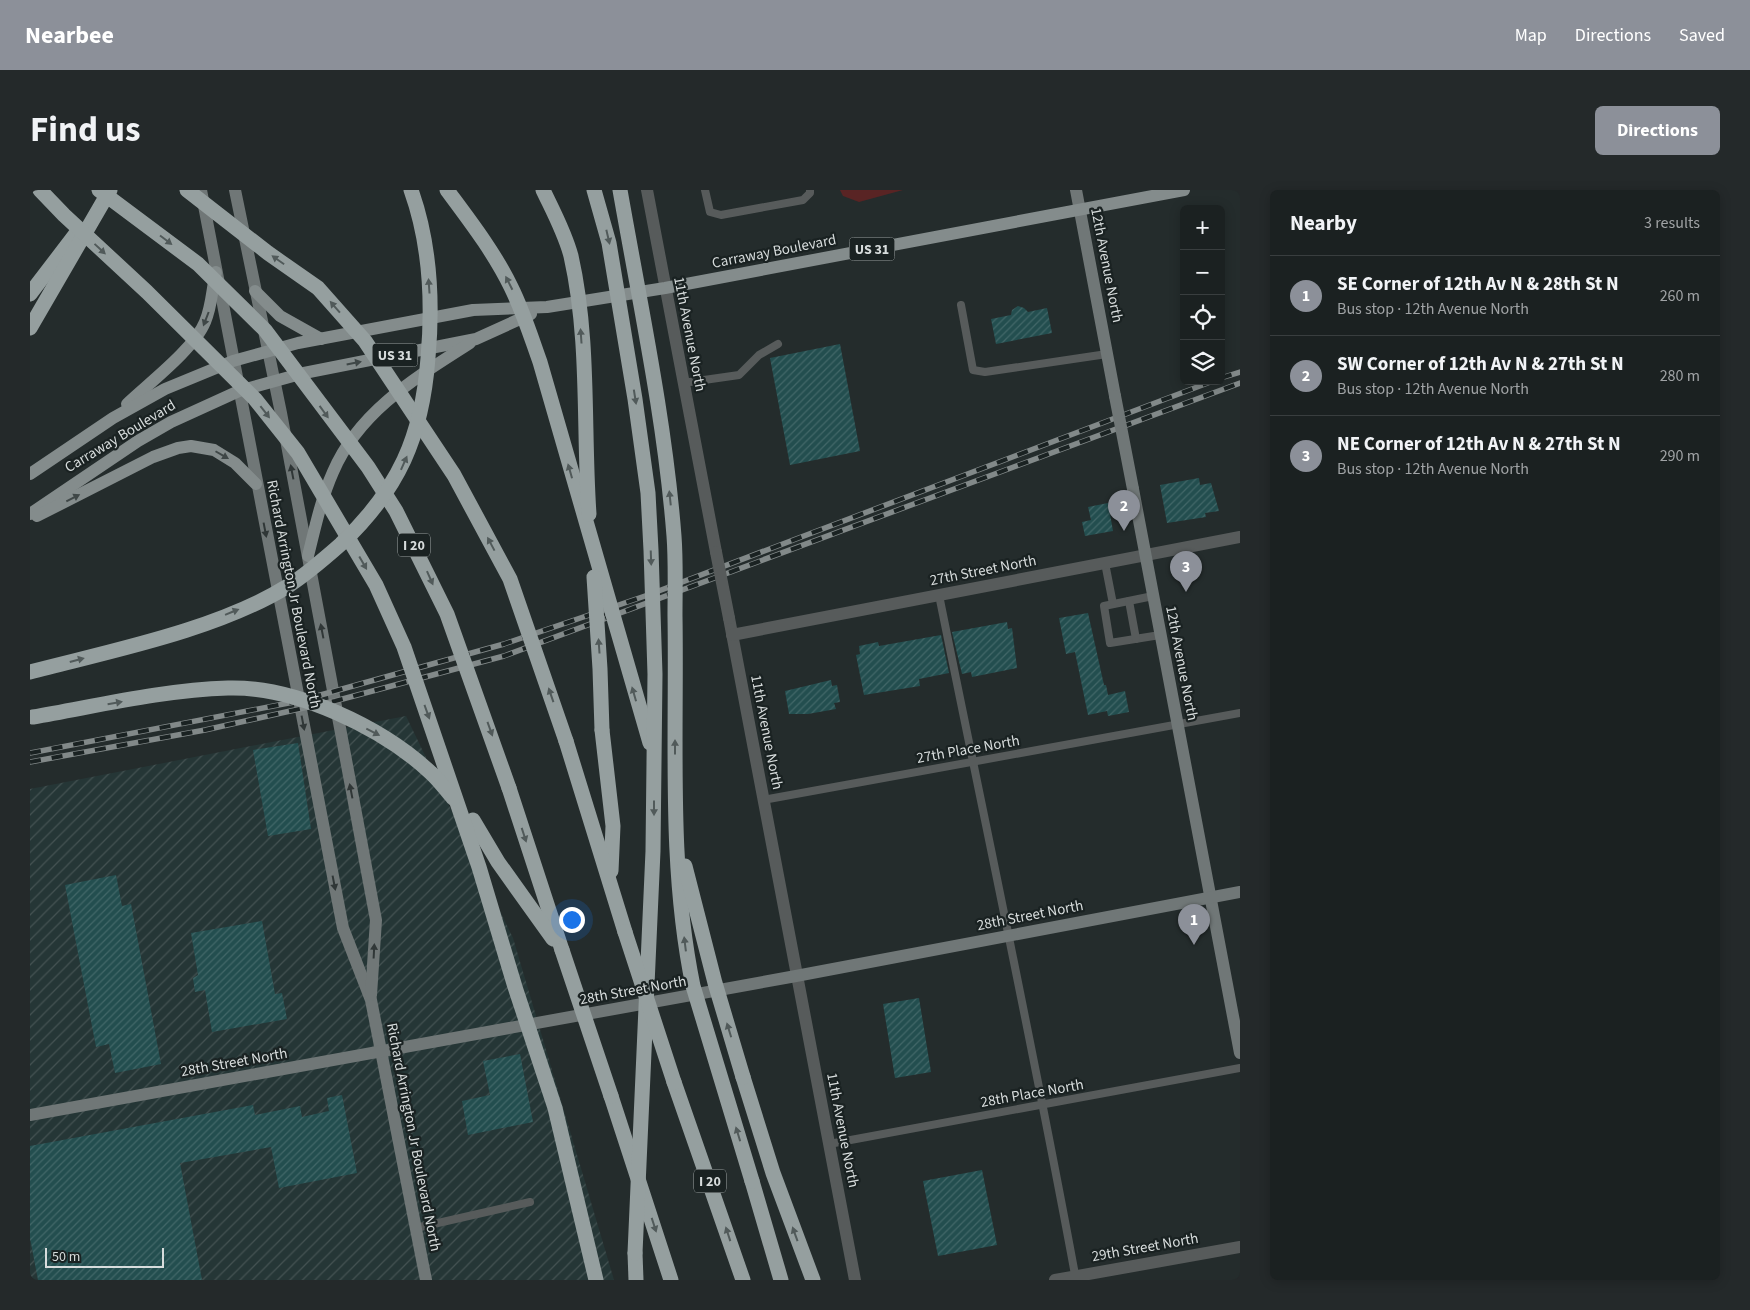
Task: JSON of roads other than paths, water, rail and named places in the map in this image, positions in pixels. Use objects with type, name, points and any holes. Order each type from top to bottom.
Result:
[{"type":"highway","points":[[40,190],[64,216],[147,292],[255,399],[298,453],[376,585],[404,647],[479,866],[515,987],[555,1108],[596,1280]]},
{"type":"highway","name":"I 20","points":[[99,190],[198,264],[265,330],[368,467],[396,511],[447,614],[510,788],[672,1280]]},
{"type":"highway","points":[[30,294],[110,190]]},
{"type":"highway","points":[[30,328],[110,190]]},
{"type":"highway","name":"I 20","points":[[187,190],[268,253],[318,288],[365,341],[454,475],[510,579],[566,741],[674,1082],[743,1280]]},
{"type":"highway","points":[[30,672],[182,630],[255,603],[287,586],[320,563],[352,533],[378,504],[398,474],[412,443],[422,411],[426,383],[430,292],[426,248],[411,190]]},
{"type":"highway","points":[[447,190],[492,252],[511,288],[540,362],[624,660],[667,798],[715,983],[773,1173],[813,1280]]},
{"type":"highway","points":[[542,190],[559,222],[570,255],[577,290],[582,336],[587,481],[600,669],[602,730],[613,826],[610,883]]},
{"type":"highway","points":[[594,190],[609,243],[635,399],[648,493],[651,550],[655,674],[653,851],[640,1097],[635,1253],[636,1280]]},
{"type":"highway","points":[[620,190],[664,446],[674,537],[676,790],[680,905],[687,958],[693,986],[781,1280]]},
{"type":"highway","points":[[30,718],[186,692],[229,688],[278,693],[333,711],[384,737],[430,772],[473,820],[498,862],[562,950]]},
{"type":"main road","name":"Carraway Boulevard","points":[[30,474],[113,418],[165,389],[233,361],[268,351],[473,310],[547,307],[665,288],[1184,190]]},
{"type":"main road","points":[[113,418],[198,334],[208,313],[216,272]]},
{"type":"main road","points":[[255,291],[280,316],[321,339]]},
{"type":"main road","name":"Carraway Boulevard","points":[[30,514],[138,441],[171,422],[239,391],[274,380],[476,339],[547,307]]},
{"type":"main road","points":[[308,556],[326,489],[353,436],[374,412],[402,388],[476,339]]},
{"type":"main road","points":[[30,520],[153,456],[178,448],[191,446],[214,450],[235,463],[256,484]]},
{"type":"street","name":"Richard Arrington Jr Boulevard North","points":[[201,190],[256,484],[343,928],[371,1000],[426,1280]]},
{"type":"street","name":"Richard Arrington Jr Boulevard North","points":[[235,190],[308,556],[376,920],[371,1000]]},
{"type":"street","name":"11th Avenue North","points":[[646,190],[855,1280]]},
{"type":"street","name":"12th Avenue North","points":[[1076,190],[1240,1053]]},
{"type":"street","name":"27th Street North","points":[[732,635],[1240,537]]},
{"type":"street","name":"28th Street North","points":[[30,1115],[796,976],[1240,892]]},
{"type":"street","name":"29th Street North","points":[[1055,1280],[1075,1278],[1240,1247]]},
{"type":"lane","points":[[705,190],[710,212],[721,215],[803,200],[810,190]]},
{"type":"lane","points":[[961,305],[973,370],[977,372],[1107,354]]},
{"type":"lane","points":[[683,383],[739,375],[759,355],[778,344]]},
{"type":"lane","points":[[1104,563],[1113,604]]},
{"type":"lane","points":[[939,595],[971,762],[1010,936],[1075,1278]]},
{"type":"lane","points":[[1153,596],[1104,606],[1110,643],[1160,635]]},
{"type":"lane","points":[[1129,601],[1136,639]]},
{"type":"lane","name":"27th Place North","points":[[763,800],[1240,713]]},
{"type":"lane","name":"28th Place North","points":[[829,1144],[1240,1068]]},
{"type":"lane","points":[[416,1228],[530,1202]]},
{"type":"railway","points":[[1225,377],[1240,372]]},
{"type":"railway","points":[[30,762],[205,730],[335,701],[504,656],[1240,383]]},
{"type":"railway","points":[[30,753],[299,701],[504,644],[648,595],[1202,385]]},
{"type":"place","name":"SW Corner of 12th Av N & 27th St N","points":[[1124,531]]},
{"type":"place","name":"NE Corner of 12th Av N & 27th St N","points":[[1186,592]]},
{"type":"place","name":"SE Corner of 12th Av N & 28th St N","points":[[1194,945]]}]
